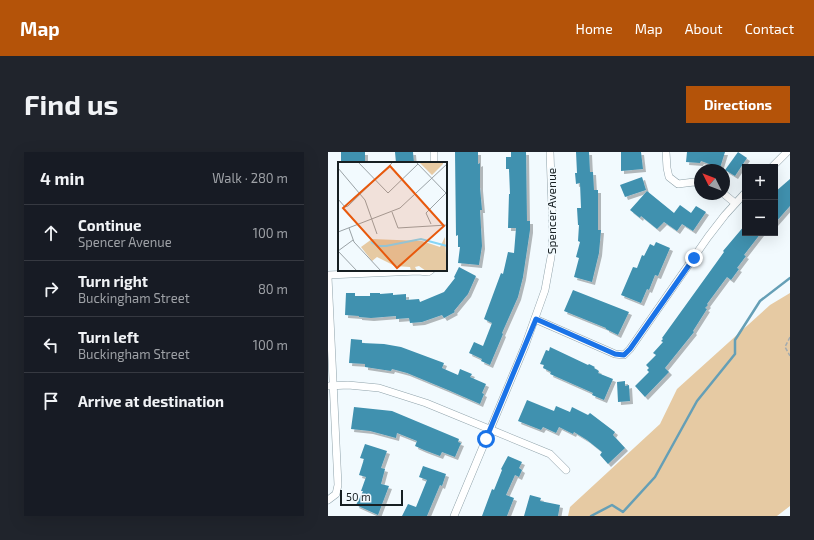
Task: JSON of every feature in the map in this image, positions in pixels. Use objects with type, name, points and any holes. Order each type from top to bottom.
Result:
[{"type":"street","name":"Spencer Avenue","points":[[454,516],[536,319],[545,290],[553,235],[550,152]]},
{"type":"street","points":[[666,152],[669,177],[678,184],[694,182]]},
{"type":"street","points":[[775,164],[787,152]]},
{"type":"street","points":[[536,319],[615,354],[624,355],[630,349],[708,237],[742,196]]},
{"type":"street","points":[[730,199],[735,203]]},
{"type":"street","points":[[328,500],[336,494],[338,486],[331,385],[328,276],[403,271],[430,271]]},
{"type":"street","points":[[331,385],[366,386],[389,391],[426,403],[550,454],[566,470]]},
{"type":"path","points":[[790,338],[785,347],[790,356]]},
{"type":"shaded area","points":[[790,293],[790,506],[777,516],[568,516],[570,507],[660,424],[677,389],[770,305]]},
{"type":"building","points":[[341,152],[365,152],[365,162],[341,162]]},
{"type":"building","points":[[395,152],[413,152],[414,162],[396,162]]},
{"type":"building","points":[[455,152],[478,152],[478,164],[480,163],[482,210],[480,210],[482,246],[479,265],[458,263],[460,247],[458,247],[458,235],[456,236]]},
{"type":"building","points":[[511,152],[526,152],[527,221],[530,221],[530,230],[523,277],[518,297],[490,365],[481,361],[482,359],[469,353],[474,342],[483,346],[492,323],[484,319],[501,273],[503,274],[508,252],[514,253],[516,228],[508,228],[510,194],[509,169],[506,169],[506,157],[511,157]]},
{"type":"building","points":[[576,152],[589,152],[590,172],[593,172],[594,190],[598,190],[598,230],[601,230],[599,253],[592,282],[574,277],[579,258],[576,257],[580,242],[578,241],[579,225],[577,208],[581,208],[580,183],[576,184],[575,173],[577,173]]},
{"type":"building","points":[[621,152],[641,152],[643,169],[621,171]]},
{"type":"building","points":[[687,152],[725,152],[721,164],[709,164],[701,161],[700,163],[686,162]]},
{"type":"building","points":[[738,152],[747,158],[735,176],[730,173],[729,164]]},
{"type":"building","points":[[642,177],[646,190],[625,197],[620,185]]},
{"type":"building","points":[[790,179],[790,206],[778,220],[778,200],[778,189]]},
{"type":"building","points":[[647,191],[674,213],[680,205],[691,213],[696,206],[706,212],[693,231],[682,224],[677,231],[664,222],[657,229],[641,216],[640,218],[630,210]]},
{"type":"building","points":[[742,229],[742,236],[759,236],[744,255],[746,256],[737,268],[739,269],[731,280],[727,277],[707,304],[708,305],[705,308],[707,309],[693,331],[694,332],[665,368],[669,372],[645,397],[635,386],[649,372],[647,370],[649,368],[646,365],[656,355],[653,353],[663,342],[661,341],[663,339],[662,338],[724,252],[723,251]]},
{"type":"building","points":[[656,242],[670,248],[658,276],[655,275],[649,290],[647,289],[641,303],[621,295],[633,267],[637,268],[642,255],[644,256],[650,244],[654,246]]},
{"type":"building","points":[[459,267],[476,276],[468,294],[454,311],[455,312],[444,318],[442,315],[422,322],[410,323],[409,318],[396,319],[396,316],[371,318],[345,315],[346,293],[355,293],[355,296],[370,296],[370,293],[393,293],[393,295],[406,294],[406,300],[419,299],[420,302],[444,292],[455,278],[454,277]]},
{"type":"building","points":[[573,290],[629,312],[618,335],[606,328],[564,311]]},
{"type":"building","points":[[351,339],[362,340],[362,343],[384,344],[401,347],[444,363],[442,368],[458,375],[460,369],[472,374],[470,377],[486,384],[482,393],[484,394],[480,404],[407,373],[392,369],[391,371],[365,367],[365,364],[349,363]]},
{"type":"building","points":[[550,347],[595,367],[594,368],[599,371],[598,373],[613,379],[604,400],[592,395],[593,393],[550,374],[551,372],[543,368],[544,365],[540,364],[546,350],[549,351]]},
{"type":"building","points":[[625,381],[625,386],[629,385],[630,401],[618,402],[617,382]]},
{"type":"building","points":[[527,400],[554,411],[556,406],[570,412],[572,407],[588,415],[590,413],[615,432],[613,435],[625,448],[608,464],[600,455],[602,452],[574,432],[573,434],[559,427],[556,433],[543,427],[541,430],[518,421]]},
{"type":"building","points":[[354,407],[392,411],[459,439],[458,442],[461,443],[455,457],[442,452],[440,456],[415,446],[417,441],[397,433],[396,438],[370,431],[351,429]]},
{"type":"building","points":[[365,444],[387,451],[381,468],[385,469],[381,484],[389,486],[378,515],[356,505],[363,491],[361,491],[366,477],[359,475],[364,459],[360,458]]},
{"type":"building","points":[[508,456],[522,462],[519,468],[522,470],[519,477],[515,475],[506,495],[514,498],[507,516],[482,516],[492,489],[494,490],[502,470],[501,469]]},
{"type":"building","points":[[423,466],[446,474],[442,486],[440,485],[427,516],[402,516],[408,504],[416,507],[427,480],[419,477]]},
{"type":"building","points":[[530,495],[541,498],[540,501],[560,505],[558,516],[524,516]]},
{"type":"waterway","points":[[591,516],[612,505],[623,512],[655,477],[697,401],[735,354],[735,340],[760,301],[790,278]]},
{"type":"route","points":[[486,439],[536,319],[615,354],[624,355],[630,349],[694,258]]}]
